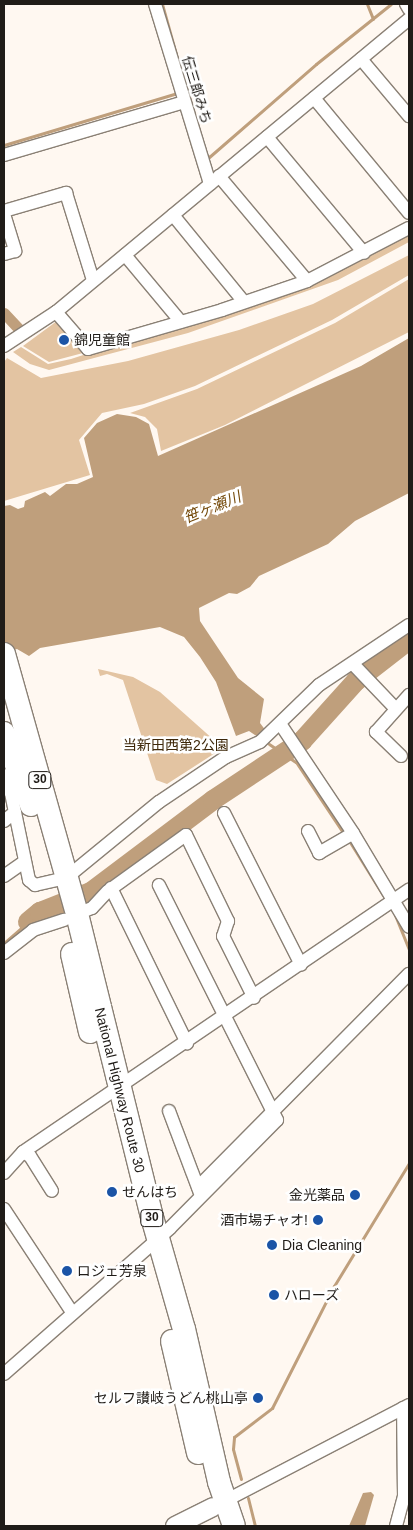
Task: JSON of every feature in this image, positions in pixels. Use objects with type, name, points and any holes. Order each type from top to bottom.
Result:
[{"type":"highway","name":"National Highway Route 30","points":[[6,663],[9,696],[65,899],[153,1242],[219,1512],[234,1526]]},
{"type":"highway","name":"National Highway Route 30","points":[[4,733],[24,779],[65,899]]},
{"type":"street","name":"伝三郎みち","points":[[156,4],[184,102],[215,180]]},
{"type":"street","points":[[406,4],[409,10]]},
{"type":"street","points":[[4,346],[56,312],[409,19]]},
{"type":"street","points":[[362,59],[409,116]]},
{"type":"street","points":[[314,98],[409,213]]},
{"type":"street","points":[[4,155],[184,102]]},
{"type":"street","points":[[267,137],[364,253]]},
{"type":"street","points":[[215,180],[307,281]]},
{"type":"street","points":[[4,254],[15,250],[4,212],[66,193],[93,280]]},
{"type":"street","points":[[173,215],[244,302]]},
{"type":"street","points":[[56,312],[88,349],[181,322],[307,281],[409,228]]},
{"type":"street","points":[[124,255],[181,322]]},
{"type":"street","points":[[4,952],[33,930],[166,797],[226,757],[260,742],[282,725],[319,686],[356,667],[409,625]]},
{"type":"street","points":[[356,667],[368,682],[396,709]]},
{"type":"street","points":[[401,756],[376,732],[409,695]]},
{"type":"street","points":[[282,725],[297,745],[348,836],[391,904],[409,928]]},
{"type":"street","points":[[4,775],[15,812],[24,862],[32,883],[65,899],[92,908],[111,888],[186,835],[228,921],[223,936],[254,998]]},
{"type":"street","points":[[4,821],[15,812]]},
{"type":"street","points":[[224,813],[301,965]]},
{"type":"street","points":[[308,831],[319,853],[348,836]]},
{"type":"street","points":[[4,876],[24,862]]},
{"type":"street","points":[[4,1374],[153,1242],[200,1191],[277,1120],[159,885]]},
{"type":"street","points":[[111,888],[187,1043]]},
{"type":"street","points":[[4,1173],[23,1152],[254,998],[409,890]]},
{"type":"street","points":[[272,1111],[409,974]]},
{"type":"street","points":[[169,1111],[200,1191]]},
{"type":"street","points":[[23,1152],[30,1156],[52,1191]]},
{"type":"street","points":[[4,1209],[72,1312]]},
{"type":"street","points":[[175,1526],[219,1512],[406,1407],[407,1496],[396,1526]]},
{"type":"green space","points":[[409,234],[409,242],[338,280],[188,333],[49,370],[30,364],[13,352],[21,347],[48,364],[71,359],[335,273]]},
{"type":"green space","points":[[409,255],[409,275],[332,320],[195,386],[144,404],[102,413],[79,440],[90,475],[4,501],[4,362],[7,358],[41,378],[128,361],[239,330],[313,304]]},
{"type":"green space","points":[[409,279],[409,332],[225,425],[161,451],[157,429],[145,417],[130,413],[197,389],[335,323]]},
{"type":"green space","points":[[57,321],[83,353],[49,362],[23,346]]},
{"type":"green space","name":"当新田西第2公園","points":[[98,669],[133,677],[160,692],[223,748],[167,784],[156,780],[123,680],[107,674],[100,676]]},
{"type":"water","name":"笹ヶ瀬川","points":[[409,338],[409,493],[355,521],[328,544],[259,576],[250,587],[237,594],[229,593],[199,608],[200,621],[238,678],[264,699],[260,723],[266,731],[258,737],[249,731],[236,736],[216,682],[200,657],[184,637],[160,627],[40,648],[29,656],[17,649],[4,653],[4,506],[10,505],[18,509],[24,507],[25,501],[45,492],[50,496],[66,484],[77,484],[93,477],[84,438],[97,423],[117,414],[136,417],[149,424],[158,456],[361,366]]},
{"type":"water","points":[[371,1492],[374,1495],[365,1526],[349,1526],[363,1493]]},
{"type":"waterway","points":[[162,4],[176,54]]},
{"type":"waterway","points":[[367,4],[373,19]]},
{"type":"waterway","points":[[208,156],[208,158],[316,64],[391,4]]},
{"type":"waterway","points":[[4,145],[177,93]]},
{"type":"waterway","points":[[4,313],[21,331]]},
{"type":"waterway","points":[[28,922],[40,912],[91,892],[213,800],[302,741],[356,681],[409,640]]},
{"type":"waterway","points":[[269,744],[296,762],[344,834]]},
{"type":"waterway","points":[[348,839],[383,895]]},
{"type":"waterway","points":[[395,915],[409,949]]},
{"type":"waterway","points":[[4,943],[28,922]]},
{"type":"waterway","points":[[241,1479],[233,1449],[234,1437],[272,1408],[334,1286],[409,1163]]},
{"type":"waterway","points":[[248,1498],[255,1526]]},
{"type":"place","name":"錦児童館","points":[[64,340]]},
{"type":"place","name":"せんはち","points":[[112,1192]]},
{"type":"place","name":"金光薬品","points":[[355,1195]]},
{"type":"place","name":"酒市場チャオ!","points":[[318,1220]]},
{"type":"place","name":"Dia Cleaning","points":[[272,1245]]},
{"type":"place","name":"ロジェ芳泉","points":[[67,1271]]},
{"type":"place","name":"ハローズ","points":[[274,1295]]},
{"type":"place","name":"セルフ讃岐うどん桃山亭","points":[[258,1398]]}]
